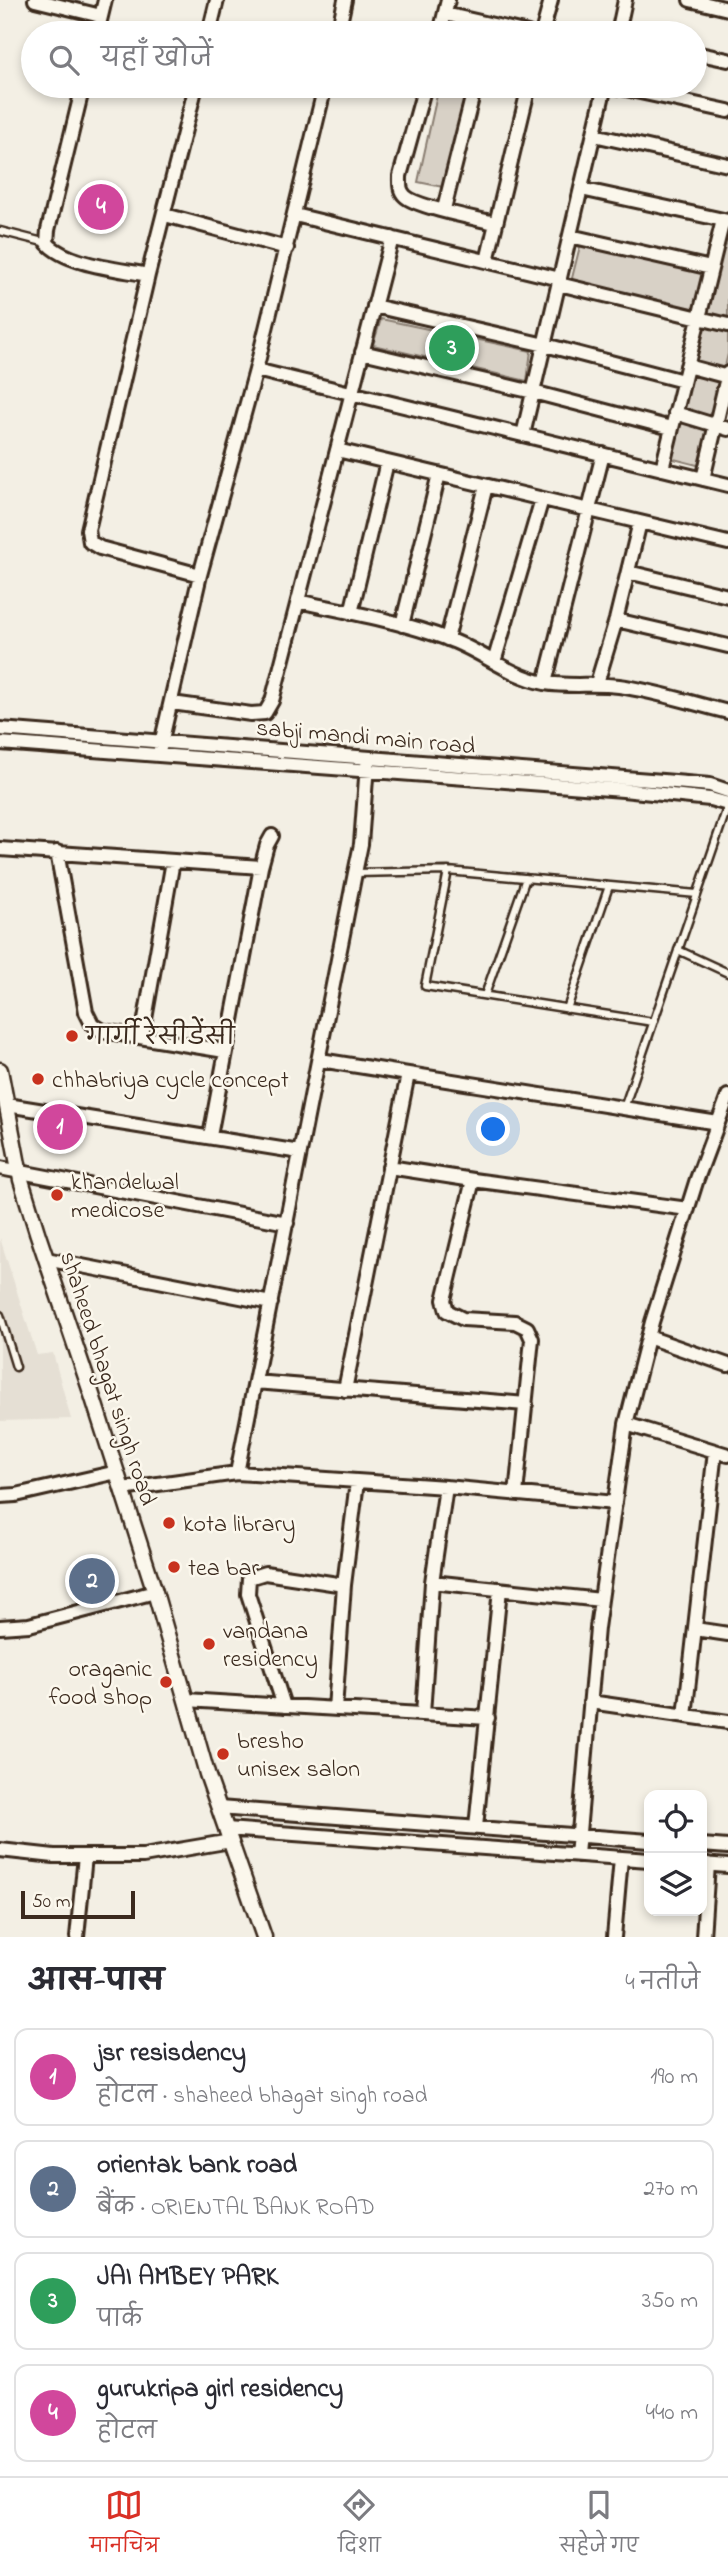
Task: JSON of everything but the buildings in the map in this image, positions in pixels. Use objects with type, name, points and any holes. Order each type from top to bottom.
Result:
[{"type":"street","points":[[35,0],[101,16]]},
{"type":"street","points":[[100,21],[105,0]]},
{"type":"street","points":[[212,21],[217,0]]},
{"type":"street","points":[[341,21],[345,0]]},
{"type":"street","points":[[443,21],[448,0]]},
{"type":"street","points":[[545,21],[551,0]]},
{"type":"street","points":[[621,21],[625,0]]},
{"type":"street","points":[[690,0],[728,9]]},
{"type":"street","points":[[445,13],[468,21]]},
{"type":"street","points":[[707,56],[728,61]]},
{"type":"street","points":[[80,98],[47,243],[57,253],[148,275]]},
{"type":"street","points":[[193,98],[88,530],[90,542],[100,548],[200,575]]},
{"type":"street","points":[[159,755],[200,575],[256,370],[322,98]]},
{"type":"street","points":[[422,98],[400,176],[400,188],[407,198],[495,223]]},
{"type":"street","points":[[444,209],[472,98]]},
{"type":"street","points":[[487,261],[526,98]]},
{"type":"street","points":[[523,435],[602,98]]},
{"type":"street","points":[[668,98],[728,111]]},
{"type":"street","points":[[594,135],[728,165]]},
{"type":"street","points":[[581,189],[725,220],[662,469]]},
{"type":"street","points":[[164,215],[287,248]]},
{"type":"street","points":[[295,215],[487,261],[728,325]]},
{"type":"street","points":[[570,236],[711,268]]},
{"type":"street","points":[[172,703],[251,714],[265,713],[272,701],[392,238]]},
{"type":"street","points":[[374,306],[545,345],[683,381]]},
{"type":"street","points":[[362,352],[671,428]]},
{"type":"street","points":[[687,366],[728,376],[722,427],[703,479]]},
{"type":"street","points":[[256,370],[728,485]]},
{"type":"street","points":[[675,414],[722,427]]},
{"type":"street","points":[[337,450],[728,543]]},
{"type":"street","points":[[545,683],[603,454]]},
{"type":"street","points":[[351,613],[387,462]]},
{"type":"street","points":[[402,625],[439,474]]},
{"type":"street","points":[[447,639],[486,486]]},
{"type":"street","points":[[494,662],[542,499]]},
{"type":"street","points":[[597,684],[640,523]]},
{"type":"street","points":[[628,572],[728,596]]},
{"type":"street","points":[[298,601],[402,625],[447,639],[472,648],[515,674],[545,683],[624,687],[728,712]]},
{"type":"street","points":[[616,620],[728,646]]},
{"type":"street","name":"sabji mandi main road","points":[[0,729],[162,741],[367,764],[675,782],[710,785],[728,791]]},
{"type":"street","points":[[0,743],[159,755],[367,764],[710,799],[728,805]]},
{"type":"street","points":[[237,1473],[361,844],[367,764]]},
{"type":"street","points":[[210,1136],[261,867],[272,836]]},
{"type":"street","points":[[0,849],[261,867]]},
{"type":"street","points":[[57,852],[86,1012],[92,1024],[103,1031],[225,1051]]},
{"type":"street","points":[[142,1036],[173,861]]},
{"type":"street","points":[[320,1060],[718,1123]]},
{"type":"street","name":"shaheed bhagat singh road","points":[[0,1070],[20,1170],[46,1259],[155,1592],[219,1808],[264,1937]]},
{"type":"street","points":[[345,1390],[408,1074]]},
{"type":"street","points":[[577,1855],[601,1600],[626,1424],[648,1337],[688,1209],[728,1096]]},
{"type":"street","points":[[7,1105],[300,1152]]},
{"type":"street","points":[[389,1167],[688,1209]]},
{"type":"street","points":[[0,1168],[287,1223]]},
{"type":"street","points":[[472,1180],[444,1300],[447,1311],[463,1319],[515,1322],[527,1328],[532,1339],[516,1494]]},
{"type":"street","points":[[46,1259],[271,1303]]},
{"type":"street","points":[[648,1337],[728,1365]]},
{"type":"street","points":[[255,1382],[526,1404]]},
{"type":"street","points":[[626,1424],[722,1453],[695,1629],[685,1716]]},
{"type":"street","points":[[0,1496],[16,1495],[117,1472]]},
{"type":"street","points":[[122,1489],[237,1473],[446,1487],[615,1503]]},
{"type":"street","points":[[335,1709],[344,1585],[357,1482]]},
{"type":"street","points":[[423,1714],[432,1581],[446,1487]]},
{"type":"street","points":[[285,1706],[248,1594],[249,1578],[265,1573],[344,1585]]},
{"type":"street","points":[[432,1581],[601,1600]]},
{"type":"street","points":[[476,1828],[500,1590]]},
{"type":"street","points":[[0,1627],[29,1625],[155,1592]]},
{"type":"street","points":[[695,1629],[728,1634]]},
{"type":"street","points":[[186,1700],[488,1718]]},
{"type":"street","points":[[590,1702],[728,1722]]},
{"type":"street","points":[[219,1808],[644,1841]]},
{"type":"street","points":[[0,1850],[54,1856],[143,1856],[229,1835],[644,1860]]},
{"type":"street","points":[[707,1845],[728,1847]]},
{"type":"street","points":[[77,1937],[85,1856]]},
{"type":"street","points":[[614,1937],[621,1858]]},
{"type":"street","points":[[707,1864],[728,1866]]},
{"type":"street","points":[[703,1937],[704,1916]]},
{"type":"lane","points":[[0,231],[47,243]]},
{"type":"lane","points":[[624,1108],[728,805]]},
{"type":"lane","points":[[355,873],[448,871],[697,894]]},
{"type":"lane","points":[[448,871],[425,986],[653,1022]]},
{"type":"lane","points":[[485,995],[526,878]]},
{"type":"lane","points":[[566,1009],[609,886]]},
{"type":"lane","points":[[678,950],[728,973]]},
{"type":"lane","points":[[0,1315],[16,1367]]},
{"type":"shaded area","points":[[436,98],[468,98],[448,188],[418,182]]},
{"type":"shaded area","points":[[728,225],[728,354],[701,466],[670,458]]},
{"type":"shaded area","points":[[581,242],[703,271],[693,312],[571,282]]},
{"type":"shaded area","points":[[381,319],[531,351],[527,381],[373,345]]},
{"type":"shaded area","points":[[0,1238],[37,1355],[53,1353],[71,1419],[0,1421]]},
{"type":"place","name":"gurukripa girl residency","points":[[101,207]]},
{"type":"place","name":"JAI AMBEY PARK","points":[[452,348]]},
{"type":"place","name":"गार्गी रेसीडेंसी","points":[[72,1036]]},
{"type":"place","name":"chhabriya cycle concept","points":[[38,1079]]},
{"type":"place","name":"jsr resisdency","points":[[60,1127]]},
{"type":"place","name":"khandelwal medicose","points":[[57,1195]]},
{"type":"place","name":"kota library","points":[[169,1523]]},
{"type":"place","name":"tea bar","points":[[174,1567]]},
{"type":"place","name":"orientak bank road","points":[[92,1581]]},
{"type":"place","name":"vandana residency","points":[[209,1644]]},
{"type":"place","name":"oraganic food shop","points":[[166,1682]]},
{"type":"place","name":"bresho unisex salon","points":[[223,1754]]}]
